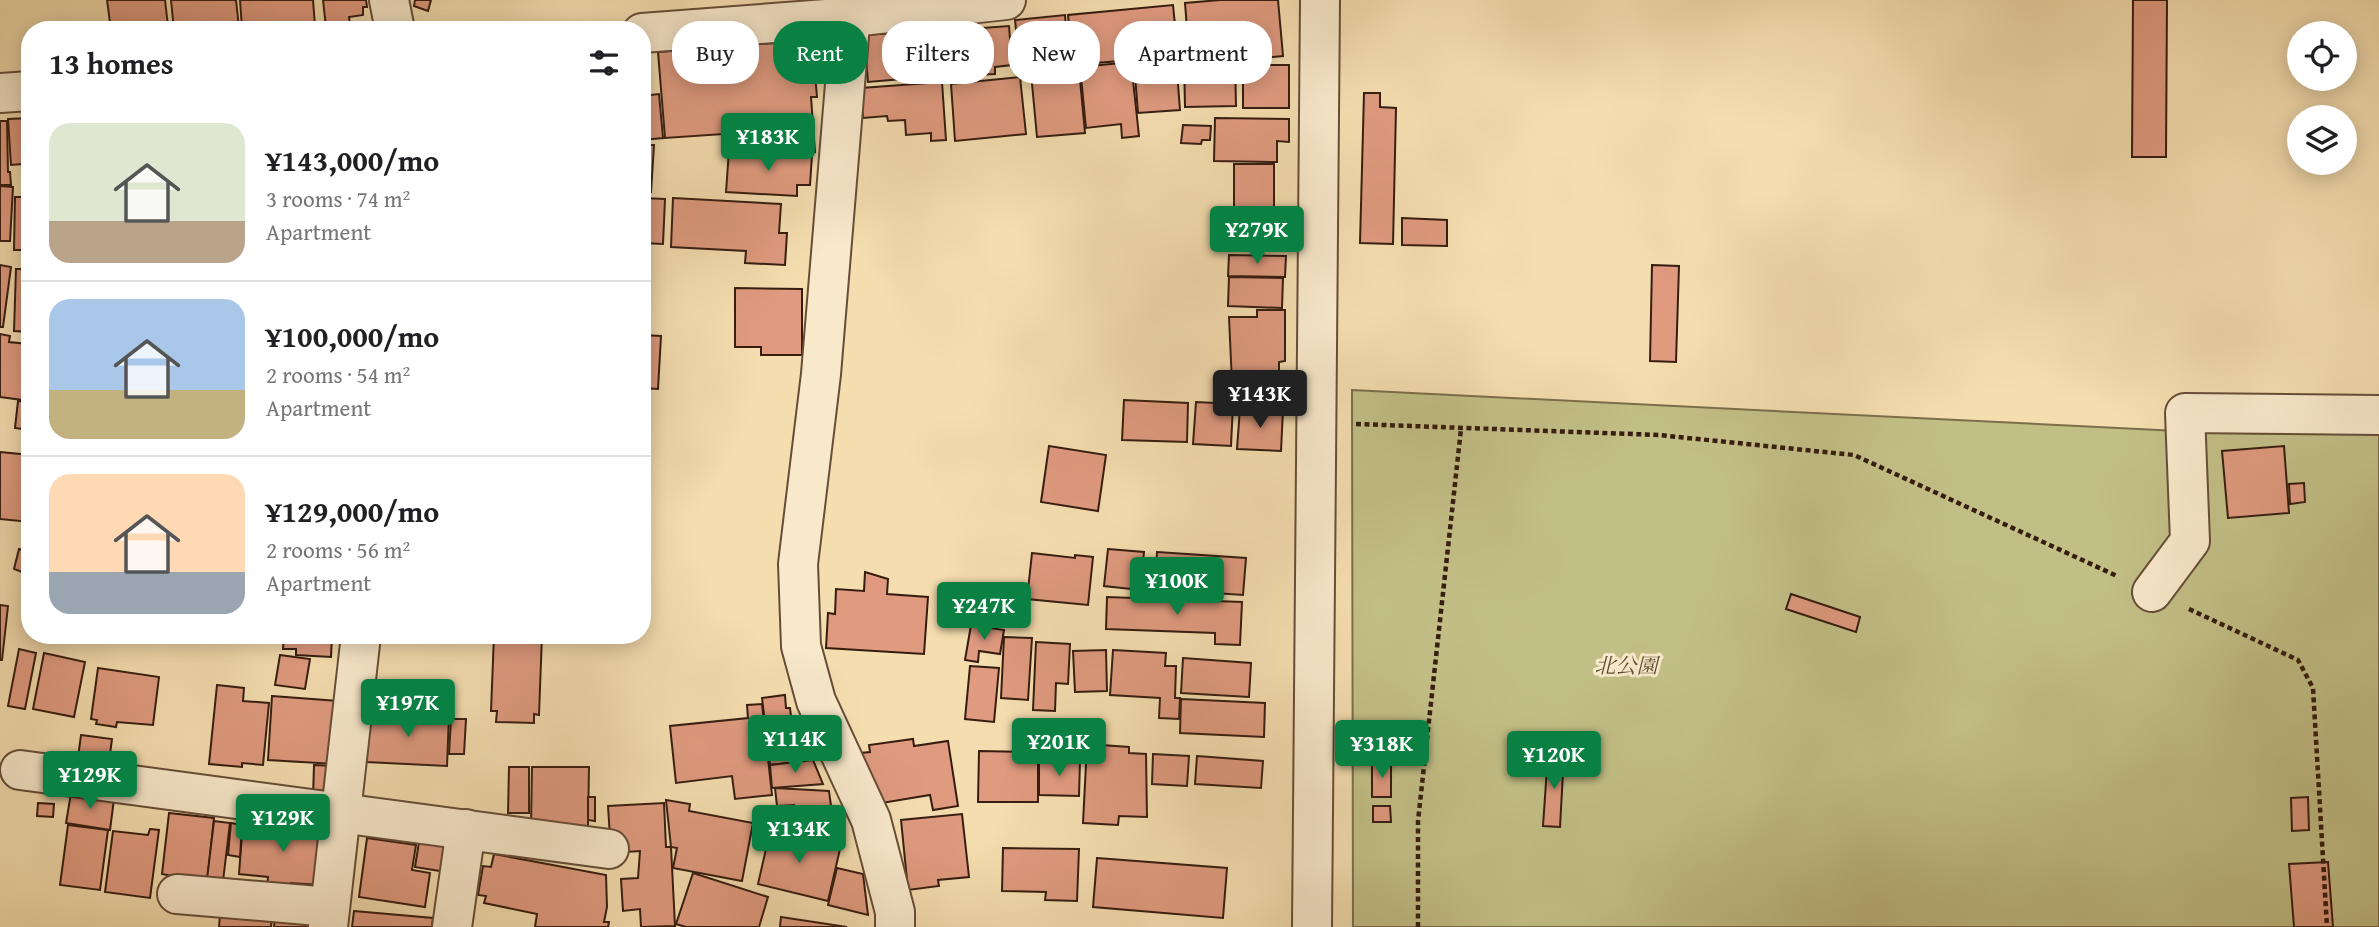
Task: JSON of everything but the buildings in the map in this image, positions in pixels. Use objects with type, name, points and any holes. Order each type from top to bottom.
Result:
[{"type":"street","points":[[389,0],[393,21]]},
{"type":"street","points":[[651,31],[719,13],[1006,0]]},
{"type":"street","points":[[1312,927],[1320,0]]},
{"type":"street","points":[[852,9],[821,374],[798,564],[801,646],[816,701],[871,820],[895,912],[895,927]]},
{"type":"street","points":[[0,93],[21,92]]},
{"type":"street","points":[[2152,592],[2190,541],[2185,413],[2379,415]]},
{"type":"street","points":[[177,894],[329,917],[361,644]]},
{"type":"street","points":[[20,770],[609,849]]},
{"type":"street","points":[[452,927],[466,829]]},
{"type":"path","points":[[1316,422],[1659,435],[1854,455],[2298,660],[2313,688],[2326,927]]},
{"type":"path","points":[[1418,927],[1418,821],[1461,429]]},
{"type":"green space","name":"北公園","points":[[1352,390],[2219,433],[2379,434],[2379,927],[1353,927]]}]
